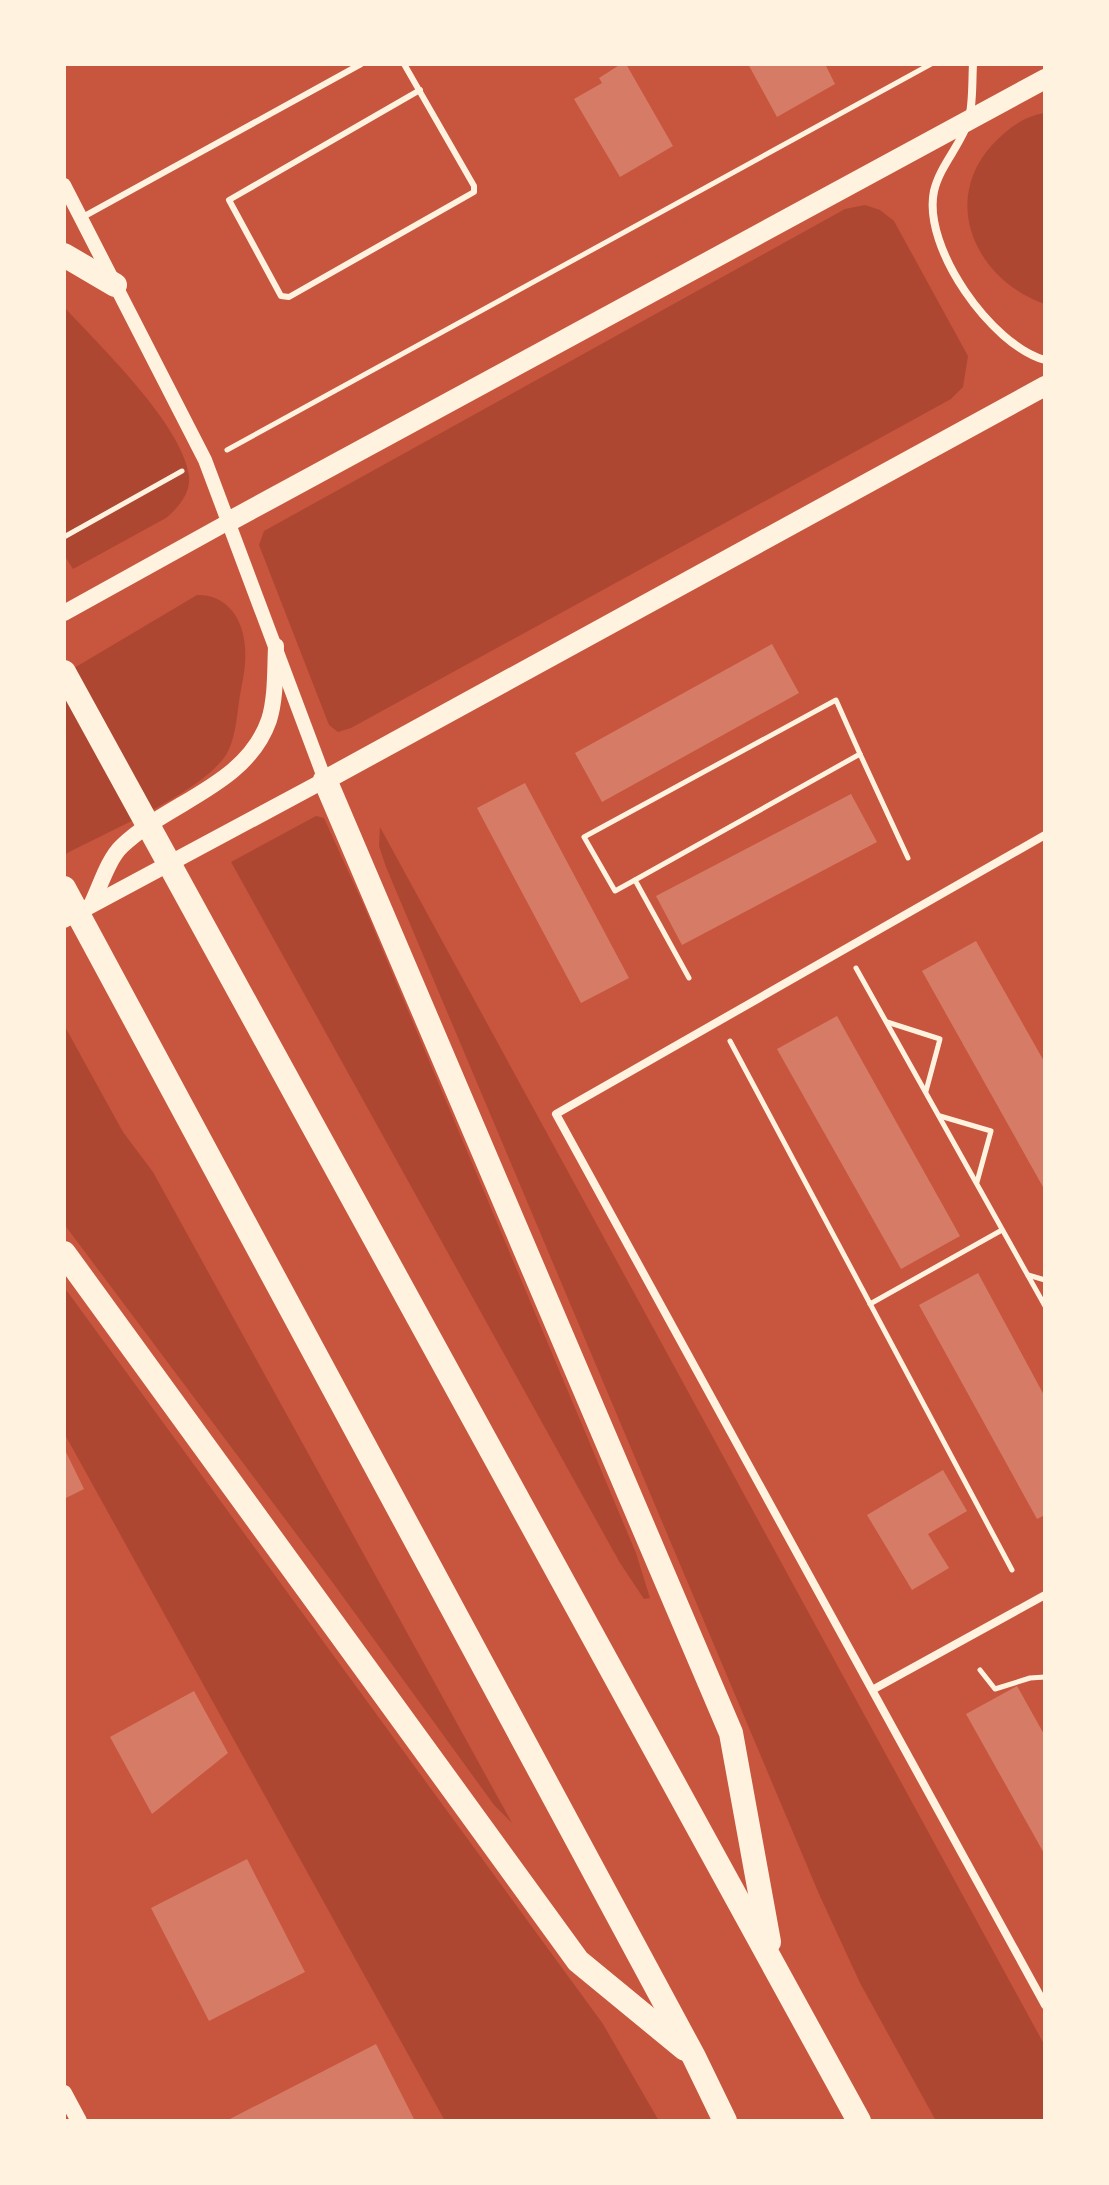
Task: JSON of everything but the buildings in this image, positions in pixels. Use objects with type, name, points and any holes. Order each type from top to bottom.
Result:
[{"type":"highway","points":[[64,255],[115,285]]},
{"type":"highway","points":[[64,672],[859,2121]]},
{"type":"highway","points":[[325,780],[731,1733],[773,1964]]},
{"type":"highway","points":[[64,888],[694,2057],[725,2121]]},
{"type":"highway","points":[[64,1253],[578,1961],[694,2057]]},
{"type":"main road","points":[[64,613],[1045,79]]},
{"type":"main road","points":[[64,920],[1045,386]]},
{"type":"main road","points":[[91,905],[120,847],[172,810],[219,783],[252,752],[269,719],[276,646]]},
{"type":"main road","points":[[64,2093],[79,2121]]},
{"type":"street","points":[[973,64],[969,121],[934,192],[933,230],[970,299],[1004,336],[1045,360]]},
{"type":"street","points":[[64,185],[205,460],[325,780]]},
{"type":"street","points":[[1045,835],[556,1114],[1045,2005]]},
{"type":"street","points":[[874,1689],[1045,1595]]},
{"type":"lane","points":[[81,218],[361,64]]},
{"type":"lane","points":[[404,64],[420,90],[474,186],[474,192],[289,297],[281,296],[229,200],[420,90]]},
{"type":"path","points":[[64,537],[931,64]]},
{"type":"path","points":[[860,754],[615,891],[584,837],[836,700],[908,858]]},
{"type":"path","points":[[635,880],[689,978]]},
{"type":"path","points":[[856,967],[1045,1306]]},
{"type":"path","points":[[886,1021],[940,1039],[926,1092]]},
{"type":"path","points":[[728,1038],[1012,1570]]},
{"type":"path","points":[[939,1116],[991,1131],[977,1183]]},
{"type":"path","points":[[870,1304],[1002,1230]]},
{"type":"path","points":[[1027,1274],[1045,1280]]},
{"type":"path","points":[[980,1670],[995,1689],[1030,1678],[1045,1677]]},
{"type":"shaded area","points":[[1045,113],[1045,304],[1021,293],[984,259],[973,237],[968,214],[969,190],[977,167],[993,144],[1016,124]]},
{"type":"shaded area","points":[[865,205],[880,210],[894,221],[968,356],[963,387],[951,399],[351,728],[338,732],[329,725],[259,545],[264,531],[845,209]]},
{"type":"shaded area","points":[[64,307],[156,410],[172,433],[189,476],[186,494],[166,518],[73,569],[64,555]]},
{"type":"shaded area","points":[[197,595],[214,597],[233,611],[243,634],[244,672],[236,726],[226,755],[214,769],[175,797],[64,855],[64,674]]},
{"type":"shaded area","points":[[316,816],[324,818],[364,906],[636,1553],[650,1598],[644,1599],[620,1563],[231,862]]},
{"type":"shaded area","points":[[380,827],[1045,2046],[1045,2121],[936,2121],[860,1983],[819,1894],[386,867],[379,846]]},
{"type":"shaded area","points":[[64,1025],[123,1132],[153,1172],[512,1823],[494,1805],[333,1583],[64,1224]]},
{"type":"shaded area","points":[[64,1287],[603,2024],[659,2121],[445,2121],[64,1433]]}]
